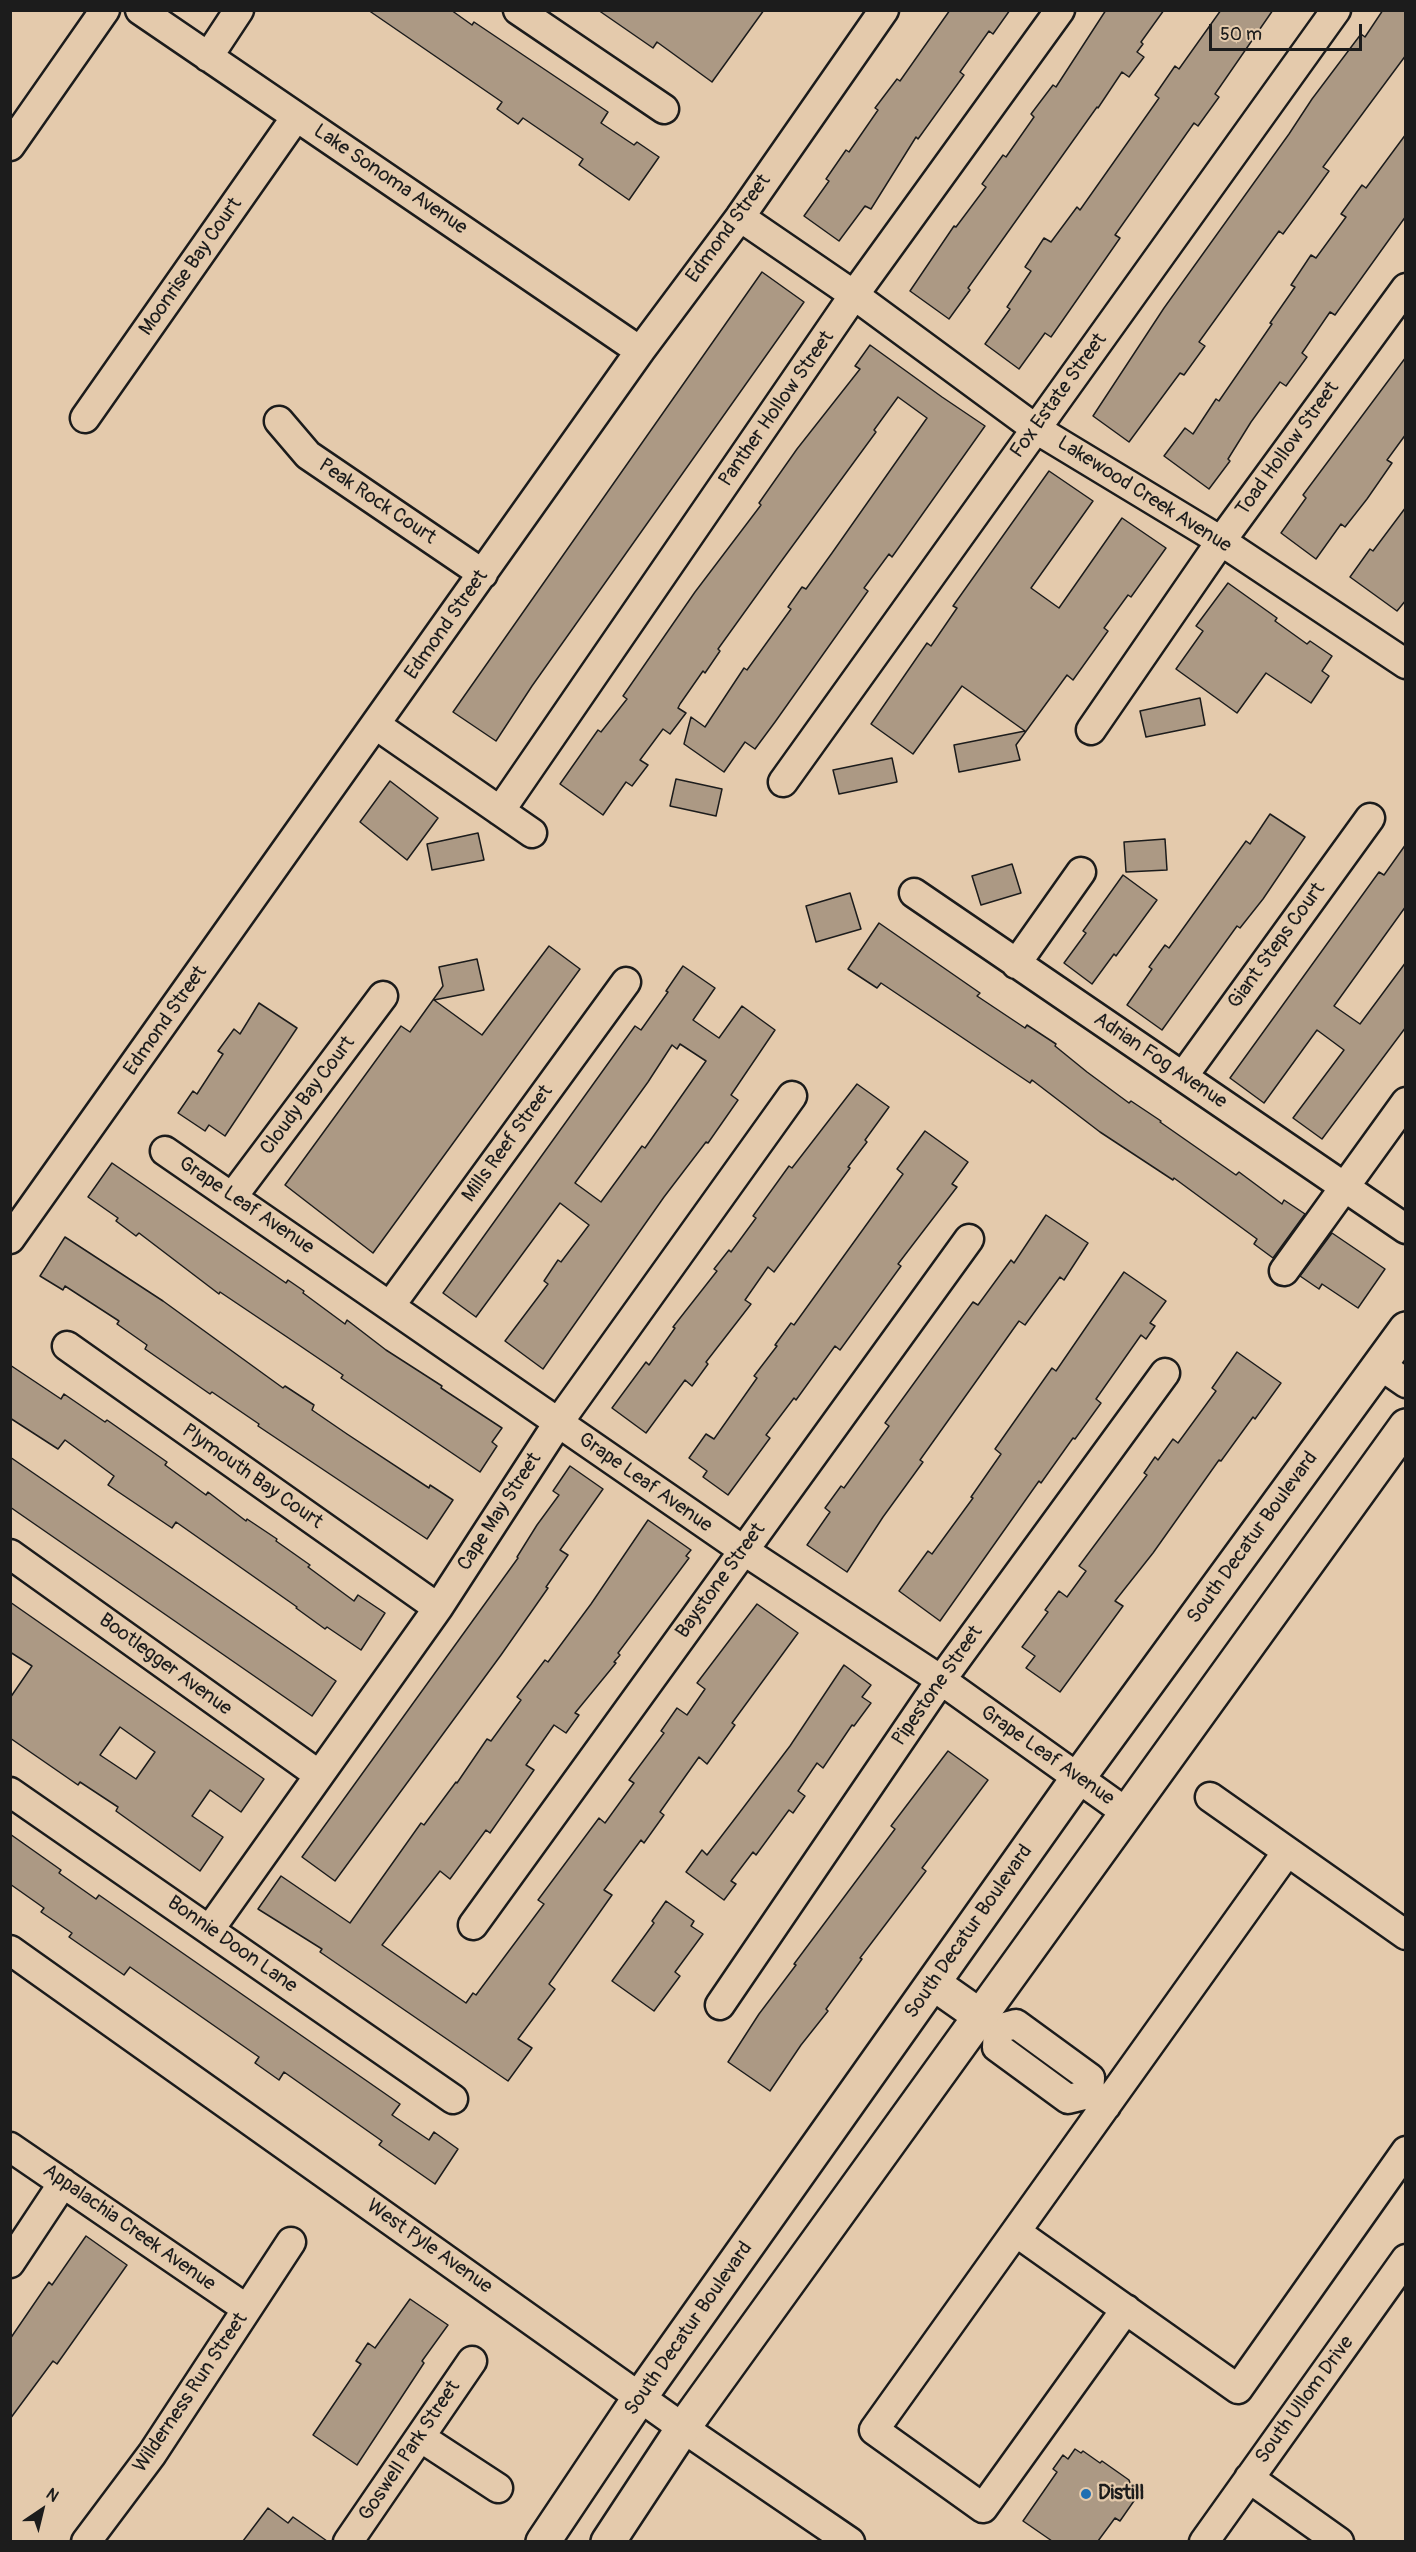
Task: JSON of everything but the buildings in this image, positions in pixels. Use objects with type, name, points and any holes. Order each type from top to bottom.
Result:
[{"type":"main road","name":"South Decatur Boulevard","points":[[543,2541],[640,2397],[1078,1778],[1393,1374],[1406,1329]]},
{"type":"main road","points":[[608,2541],[683,2428],[989,2022],[1127,1813],[1406,1426]]},
{"type":"main road","points":[[933,1983],[989,2022]]},
{"type":"street","points":[[10,146],[105,10]]},
{"type":"street","name":"Lake Sonoma Avenue","points":[[140,10],[640,351]]},
{"type":"street","points":[[208,57],[240,10]]},
{"type":"street","points":[[518,10],[664,109]]},
{"type":"street","name":"Edmond Street","points":[[10,1239],[640,351],[740,217],[884,10]]},
{"type":"street","name":"Panther Hollow Street","points":[[500,811],[855,296],[1060,10]]},
{"type":"street","name":"Fox Estate Street","points":[[783,782],[1336,10]]},
{"type":"street","name":"Moonrise Bay Court","points":[[85,418],[296,117]]},
{"type":"street","name":"Lakewood Creek Avenue","points":[[740,217],[855,296],[1036,429],[1221,541],[1406,664]]},
{"type":"street","name":"Toad Hollow Street","points":[[1091,730],[1221,541],[1406,288]]},
{"type":"street","name":"Peak Rock Court","points":[[279,421],[308,455],[483,574]]},
{"type":"street","points":[[376,725],[532,833]]},
{"type":"street","name":"Giant Steps Court","points":[[1184,1075],[1370,818]]},
{"type":"street","points":[[1016,964],[1081,872]]},
{"type":"street","name":"Adrian Fog Avenue","points":[[914,893],[1016,964],[1184,1075],[1406,1229]]},
{"type":"street","name":"Mills Reef Street","points":[[390,1306],[626,982]]},
{"type":"street","name":"Cloudy Bay Court","points":[[233,1196],[383,996]]},
{"type":"street","name":"Cape May Street","points":[[210,1929],[438,1608],[558,1423],[792,1096]]},
{"type":"street","points":[[1284,1270],[1406,1102]]},
{"type":"street","name":"Grape Leaf Avenue","points":[[165,1151],[743,1550],[940,1680],[1127,1813]]},
{"type":"street","name":"Baystone Street","points":[[473,1924],[969,1239]]},
{"type":"street","name":"Plymouth Bay Court","points":[[67,1346],[438,1608]]},
{"type":"street","name":"Pipestone Street","points":[[720,2005],[940,1680],[1165,1373]]},
{"type":"street","name":"Bootlegger Avenue","points":[[10,1554],[320,1775]]},
{"type":"street","name":"Bonnie Doon Lane","points":[[10,1792],[453,2099]]},
{"type":"street","points":[[1209,1797],[1406,1935]]},
{"type":"street","points":[[1126,2309],[983,2508],[874,2430],[1016,2232],[1097,2100],[1287,1852]]},
{"type":"street","name":"West Pyle Avenue","points":[[10,1950],[683,2428],[850,2541]]},
{"type":"street","points":[[989,2022],[998,2047],[1068,2099],[1097,2100]]},
{"type":"street","name":"Appalachia Creek Avenue","points":[[10,2147],[247,2309]]},
{"type":"street","points":[[1016,2232],[1239,2389],[1406,2151]]},
{"type":"street","points":[[10,2263],[63,2183]]},
{"type":"street","name":"Wilderness Run Street","points":[[97,2537],[291,2242]]},
{"type":"street","name":"South Ullom Drive","points":[[1204,2541],[1406,2259]]},
{"type":"street","name":"Goswell Park Street","points":[[348,2541],[472,2361]]},
{"type":"street","points":[[420,2437],[498,2488]]},
{"type":"street","points":[[1249,2478],[1339,2541]]},
{"type":"place","name":"Distill","points":[[1086,2494]]}]
